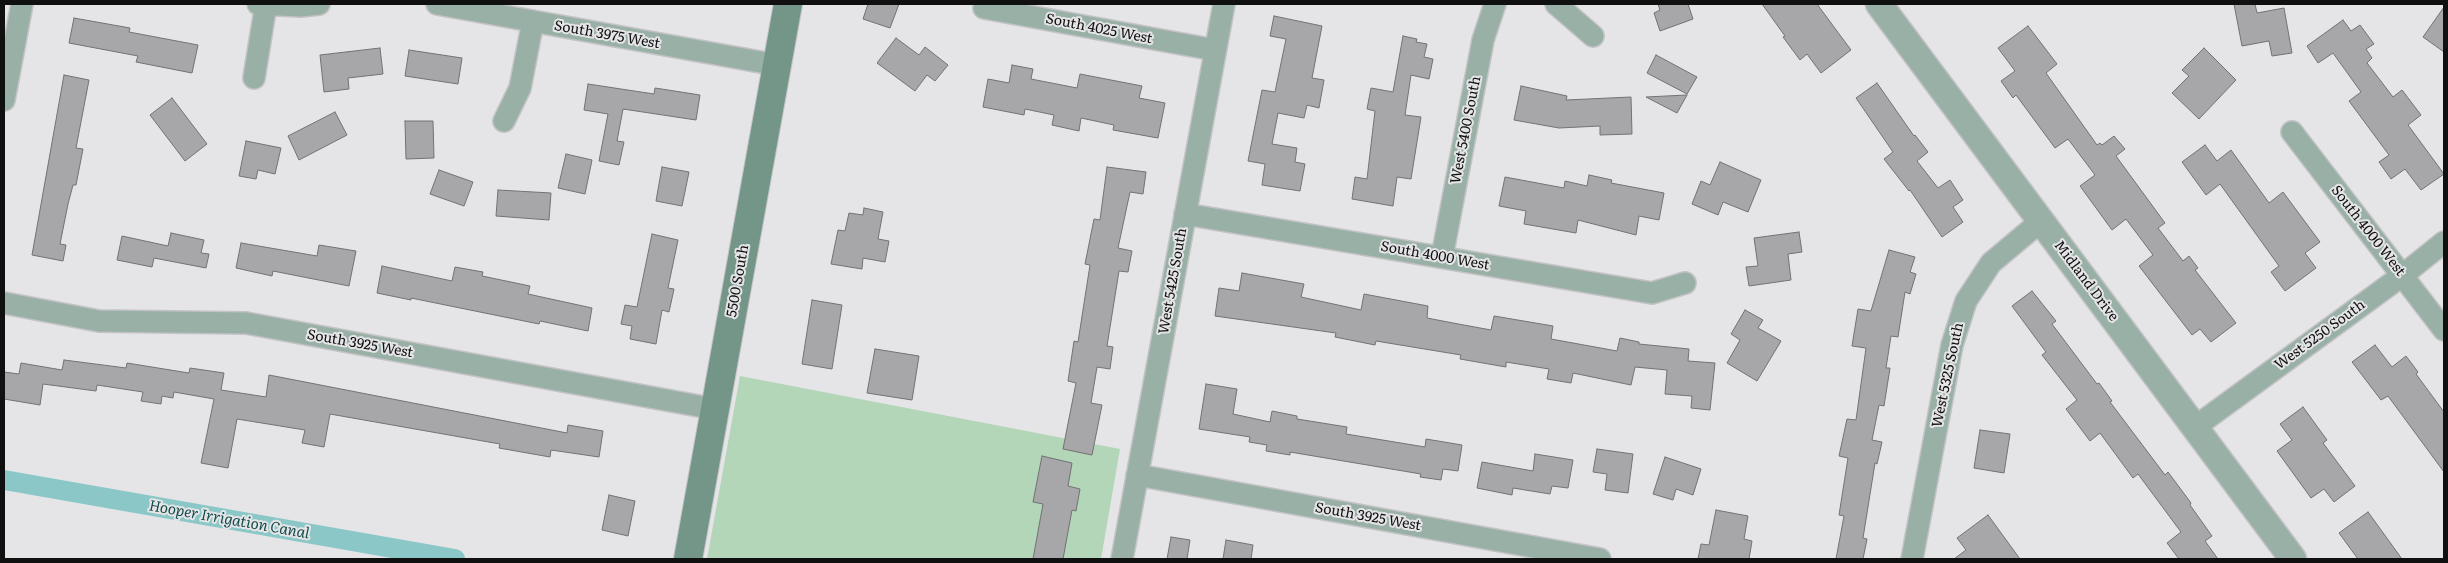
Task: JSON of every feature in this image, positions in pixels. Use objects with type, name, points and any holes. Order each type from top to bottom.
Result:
[{"type":"main road","name":"5500 South","points":[[688,559],[788,4]]},
{"type":"street","points":[[4,100],[22,4]]},
{"type":"street","points":[[254,78],[263,4],[319,4]]},
{"type":"street","name":"South 3975 West","points":[[437,4],[777,65]]},
{"type":"street","name":"West 5425 South","points":[[1122,559],[1224,4]]},
{"type":"street","name":"West 5400 South","points":[[1442,257],[1483,40],[1495,4]]},
{"type":"street","points":[[1556,4],[1593,36]]},
{"type":"street","name":"Midland Drive","points":[[1879,4],[2293,559]]},
{"type":"street","name":"South 4025 West","points":[[984,8],[1215,50]]},
{"type":"street","points":[[504,121],[520,88],[533,21]]},
{"type":"street","name":"South 4000 West","points":[[2292,132],[2444,330]]},
{"type":"street","name":"South 4000 West","points":[[1185,214],[1652,293],[1685,283]]},
{"type":"street","name":"West 5325 South","points":[[1912,559],[1952,345],[1966,301],[1991,263],[2041,221]]},
{"type":"street","name":"West 5250 South","points":[[2195,427],[2444,242]]},
{"type":"street","name":"South 3925 West","points":[[4,303],[99,321],[246,323],[715,409]]},
{"type":"street","name":"South 3925 West","points":[[1137,475],[1600,559]]},
{"type":"green space","points":[[740,376],[1120,449],[1101,559],[707,559]]},
{"type":"building","points":[[868,4],[899,4],[890,28],[863,19]]},
{"type":"building","points":[[1658,4],[1688,4],[1693,19],[1660,31],[1654,13],[1660,10]]},
{"type":"building","points":[[1762,4],[1817,4],[1851,50],[1821,73],[1807,54],[1800,60]]},
{"type":"building","points":[[2234,4],[2255,4],[2257,13],[2284,8],[2292,53],[2272,56],[2269,41],[2242,46]]},
{"type":"building","points":[[2444,7],[2444,52],[2423,37]]},
{"type":"building","points":[[1274,16],[1322,26],[1312,78],[1324,80],[1319,108],[1307,105],[1304,118],[1278,113],[1272,144],[1297,148],[1295,162],[1305,164],[1300,191],[1262,185],[1265,164],[1248,161],[1262,90],[1275,92],[1286,39],[1270,36]]},
{"type":"building","points":[[74,18],[130,28],[129,32],[198,45],[192,73],[136,62],[138,56],[69,43]]},
{"type":"building","points":[[2343,20],[2351,31],[2360,25],[2374,44],[2366,49],[2372,58],[2367,63],[2393,97],[2402,90],[2421,115],[2408,125],[2444,174],[2421,190],[2405,169],[2391,179],[2379,162],[2389,155],[2349,101],[2361,92],[2333,53],[2318,63],[2307,46]]},
{"type":"building","points":[[2028,26],[2057,64],[2046,73],[2097,145],[2100,143],[2102,145],[2114,136],[2125,149],[2116,156],[2165,223],[2158,228],[2183,261],[2189,256],[2198,268],[2195,270],[2236,323],[2211,342],[2200,329],[2192,335],[2139,266],[2153,255],[2126,219],[2112,230],[2080,186],[2095,175],[2068,139],[2055,148],[2016,95],[2013,98],[2001,81],[2015,71],[1998,48]]},
{"type":"building","points":[[1403,36],[1417,39],[1416,42],[1427,44],[1424,57],[1433,59],[1429,79],[1411,75],[1405,115],[1421,117],[1411,179],[1397,177],[1393,206],[1352,199],[1355,177],[1367,179],[1375,111],[1367,109],[1371,88],[1393,92]]},
{"type":"building","points":[[896,38],[919,55],[925,47],[948,65],[935,81],[927,75],[915,91],[877,63]]},
{"type":"building","points":[[380,48],[383,74],[348,78],[349,89],[324,92],[320,55]]},
{"type":"building","points":[[2204,48],[2236,80],[2199,119],[2172,93],[2189,76],[2182,70]]},
{"type":"building","points":[[409,50],[462,58],[458,84],[405,76]]},
{"type":"building","points":[[1656,55],[1697,77],[1687,94],[1647,73]]},
{"type":"building","points":[[1012,65],[1033,69],[1031,79],[1077,88],[1080,74],[1142,86],[1139,98],[1165,103],[1158,138],[1113,130],[1114,125],[1081,118],[1079,131],[1052,125],[1054,115],[1025,109],[1024,115],[983,107],[988,79],[1009,83]]},
{"type":"building","points":[[64,75],[89,80],[76,148],[83,149],[76,185],[73,185],[60,244],[66,245],[63,261],[32,255]]},
{"type":"building","points":[[1877,83],[1914,136],[1928,152],[1917,161],[1938,188],[1950,180],[1963,200],[1953,207],[1963,222],[1942,237],[1910,190],[1884,159],[1893,152],[1856,98]]},
{"type":"building","points":[[588,84],[654,94],[655,88],[700,95],[696,120],[623,109],[617,141],[624,142],[619,165],[599,161],[608,114],[584,110]]},
{"type":"building","points":[[1521,86],[1567,96],[1566,100],[1631,97],[1632,134],[1600,135],[1600,126],[1559,128],[1514,120]]},
{"type":"building","points":[[1687,95],[1677,113],[1646,97]]},
{"type":"building","points":[[172,98],[207,144],[185,161],[150,115]]},
{"type":"building","points":[[335,112],[347,135],[299,160],[288,136]]},
{"type":"building","points":[[405,121],[433,121],[434,158],[406,159]]},
{"type":"building","points":[[246,141],[281,148],[275,174],[258,170],[256,179],[239,176]]},
{"type":"building","points":[[2205,145],[2217,161],[2231,150],[2269,203],[2283,192],[2320,242],[2305,253],[2316,268],[2285,291],[2271,272],[2279,266],[2220,184],[2206,195],[2182,162]]},
{"type":"building","points":[[566,154],[592,160],[585,194],[558,188]]},
{"type":"building","points":[[1720,162],[1761,180],[1748,212],[1723,202],[1718,215],[1692,204],[1701,181],[1710,185]]},
{"type":"building","points":[[662,167],[689,172],[682,206],[656,201]]},
{"type":"building","points":[[1107,167],[1146,172],[1143,194],[1130,192],[1118,248],[1132,251],[1128,272],[1119,271],[1107,346],[1113,347],[1110,369],[1097,367],[1091,403],[1102,405],[1092,455],[1063,449],[1076,383],[1068,381],[1074,341],[1078,342],[1090,265],[1085,264],[1094,219],[1100,220]]},
{"type":"building","points":[[439,170],[473,182],[464,206],[430,194]]},
{"type":"building","points":[[1589,175],[1612,180],[1611,183],[1664,193],[1659,220],[1639,216],[1636,235],[1578,220],[1576,233],[1524,224],[1526,211],[1499,206],[1505,177],[1564,188],[1565,181],[1587,186]]},
{"type":"building","points":[[498,190],[551,193],[549,220],[496,216]]},
{"type":"building","points":[[864,208],[883,212],[878,239],[889,241],[885,262],[863,258],[862,269],[831,264],[838,230],[845,231],[849,213],[863,215]]},
{"type":"building","points":[[1799,232],[1802,252],[1788,254],[1791,280],[1749,286],[1746,267],[1758,266],[1754,238]]},
{"type":"building","points":[[171,233],[204,240],[201,253],[209,254],[206,268],[154,258],[152,267],[117,260],[122,236],[168,246]]},
{"type":"building","points":[[652,234],[678,240],[668,288],[674,289],[669,312],[662,310],[656,344],[630,339],[632,326],[621,324],[625,305],[637,307]]},
{"type":"building","points":[[241,243],[317,256],[319,245],[356,251],[349,286],[273,271],[272,276],[236,268]]},
{"type":"building","points":[[1889,250],[1915,257],[1910,272],[1916,274],[1910,294],[1905,292],[1898,337],[1891,336],[1886,368],[1890,368],[1884,406],[1879,405],[1872,440],[1882,442],[1877,464],[1875,463],[1863,538],[1867,539],[1863,559],[1836,559],[1844,516],[1839,515],[1848,458],[1839,456],[1847,419],[1856,420],[1866,348],[1852,346],[1858,309],[1871,311]]},
{"type":"building","points":[[382,266],[452,281],[455,267],[483,272],[482,276],[530,286],[528,294],[592,308],[588,331],[540,321],[539,324],[377,293]]},
{"type":"building","points":[[1242,273],[1304,284],[1301,297],[1361,310],[1364,294],[1428,306],[1427,318],[1491,330],[1494,316],[1553,326],[1551,339],[1617,351],[1620,338],[1639,342],[1639,344],[1689,349],[1688,361],[1715,363],[1710,410],[1691,408],[1692,396],[1665,394],[1667,370],[1635,367],[1631,385],[1573,373],[1571,383],[1547,379],[1549,369],[1506,362],[1506,367],[1460,359],[1461,355],[1376,341],[1375,345],[1335,337],[1336,333],[1215,316],[1219,288],[1239,291]]},
{"type":"building","points":[[2032,291],[2056,321],[2052,324],[2097,384],[2099,383],[2112,401],[2110,402],[2165,475],[2168,472],[2191,503],[2190,505],[2212,536],[2205,541],[2218,559],[2179,559],[2167,543],[2181,532],[2138,474],[2133,478],[2100,433],[2090,441],[2066,409],[2077,400],[2042,355],[2046,352],[2012,306]]},
{"type":"building","points":[[812,300],[842,305],[832,369],[802,364]]},
{"type":"building","points":[[1745,310],[1763,320],[1758,328],[1781,341],[1757,381],[1727,363],[1740,340],[1731,334]]},
{"type":"building","points":[[2375,345],[2392,367],[2406,356],[2418,372],[2416,374],[2444,412],[2444,472],[2388,396],[2381,400],[2352,362]]},
{"type":"building","points":[[875,349],[919,356],[912,400],[867,393]]},
{"type":"building","points":[[64,360],[126,368],[127,363],[189,373],[190,368],[224,373],[221,390],[266,397],[269,375],[567,433],[568,425],[603,431],[599,457],[551,450],[550,457],[499,448],[500,444],[330,414],[324,447],[302,443],[305,430],[237,419],[228,468],[201,463],[214,399],[174,392],[173,398],[162,396],[161,404],[141,401],[143,392],[97,385],[96,391],[43,384],[40,405],[4,399],[4,372],[19,374],[21,363],[62,370]]},
{"type":"building","points":[[1206,384],[1237,389],[1233,414],[1270,422],[1272,411],[1297,416],[1297,419],[1347,427],[1346,434],[1425,447],[1426,439],[1462,445],[1458,471],[1443,469],[1441,480],[1420,477],[1421,474],[1290,452],[1290,455],[1266,451],[1267,445],[1249,442],[1250,437],[1199,429]]},
{"type":"building","points":[[2303,407],[2327,440],[2323,443],[2355,486],[2334,502],[2324,489],[2311,498],[2277,451],[2292,440],[2280,424]]},
{"type":"building","points":[[1980,430],[2010,434],[2004,473],[1974,468]]},
{"type":"building","points":[[1597,449],[1633,454],[1628,493],[1605,490],[1607,474],[1593,472]]},
{"type":"building","points":[[1535,454],[1573,460],[1568,488],[1552,486],[1550,494],[1513,488],[1512,495],[1477,488],[1482,462],[1533,471]]},
{"type":"building","points":[[1042,456],[1072,463],[1068,486],[1080,489],[1076,511],[1072,510],[1063,559],[1033,559],[1043,504],[1033,502]]},
{"type":"building","points":[[1665,457],[1701,469],[1693,495],[1676,489],[1673,500],[1653,494]]},
{"type":"building","points":[[609,495],[635,501],[628,536],[602,530]]},
{"type":"building","points":[[1716,510],[1748,516],[1744,539],[1752,541],[1749,559],[1698,559],[1701,544],[1709,545]]},
{"type":"building","points":[[2368,512],[2402,559],[2358,559],[2339,533]]},
{"type":"building","points":[[1988,515],[2020,559],[1954,559],[1966,550],[1957,538]]},
{"type":"building","points":[[1171,537],[1190,540],[1187,559],[1167,559]]},
{"type":"building","points":[[1226,540],[1253,545],[1251,559],[1223,559]]},
{"type":"waterway","name":"Hooper Irrigation Canal","points":[[4,480],[455,559]]}]
